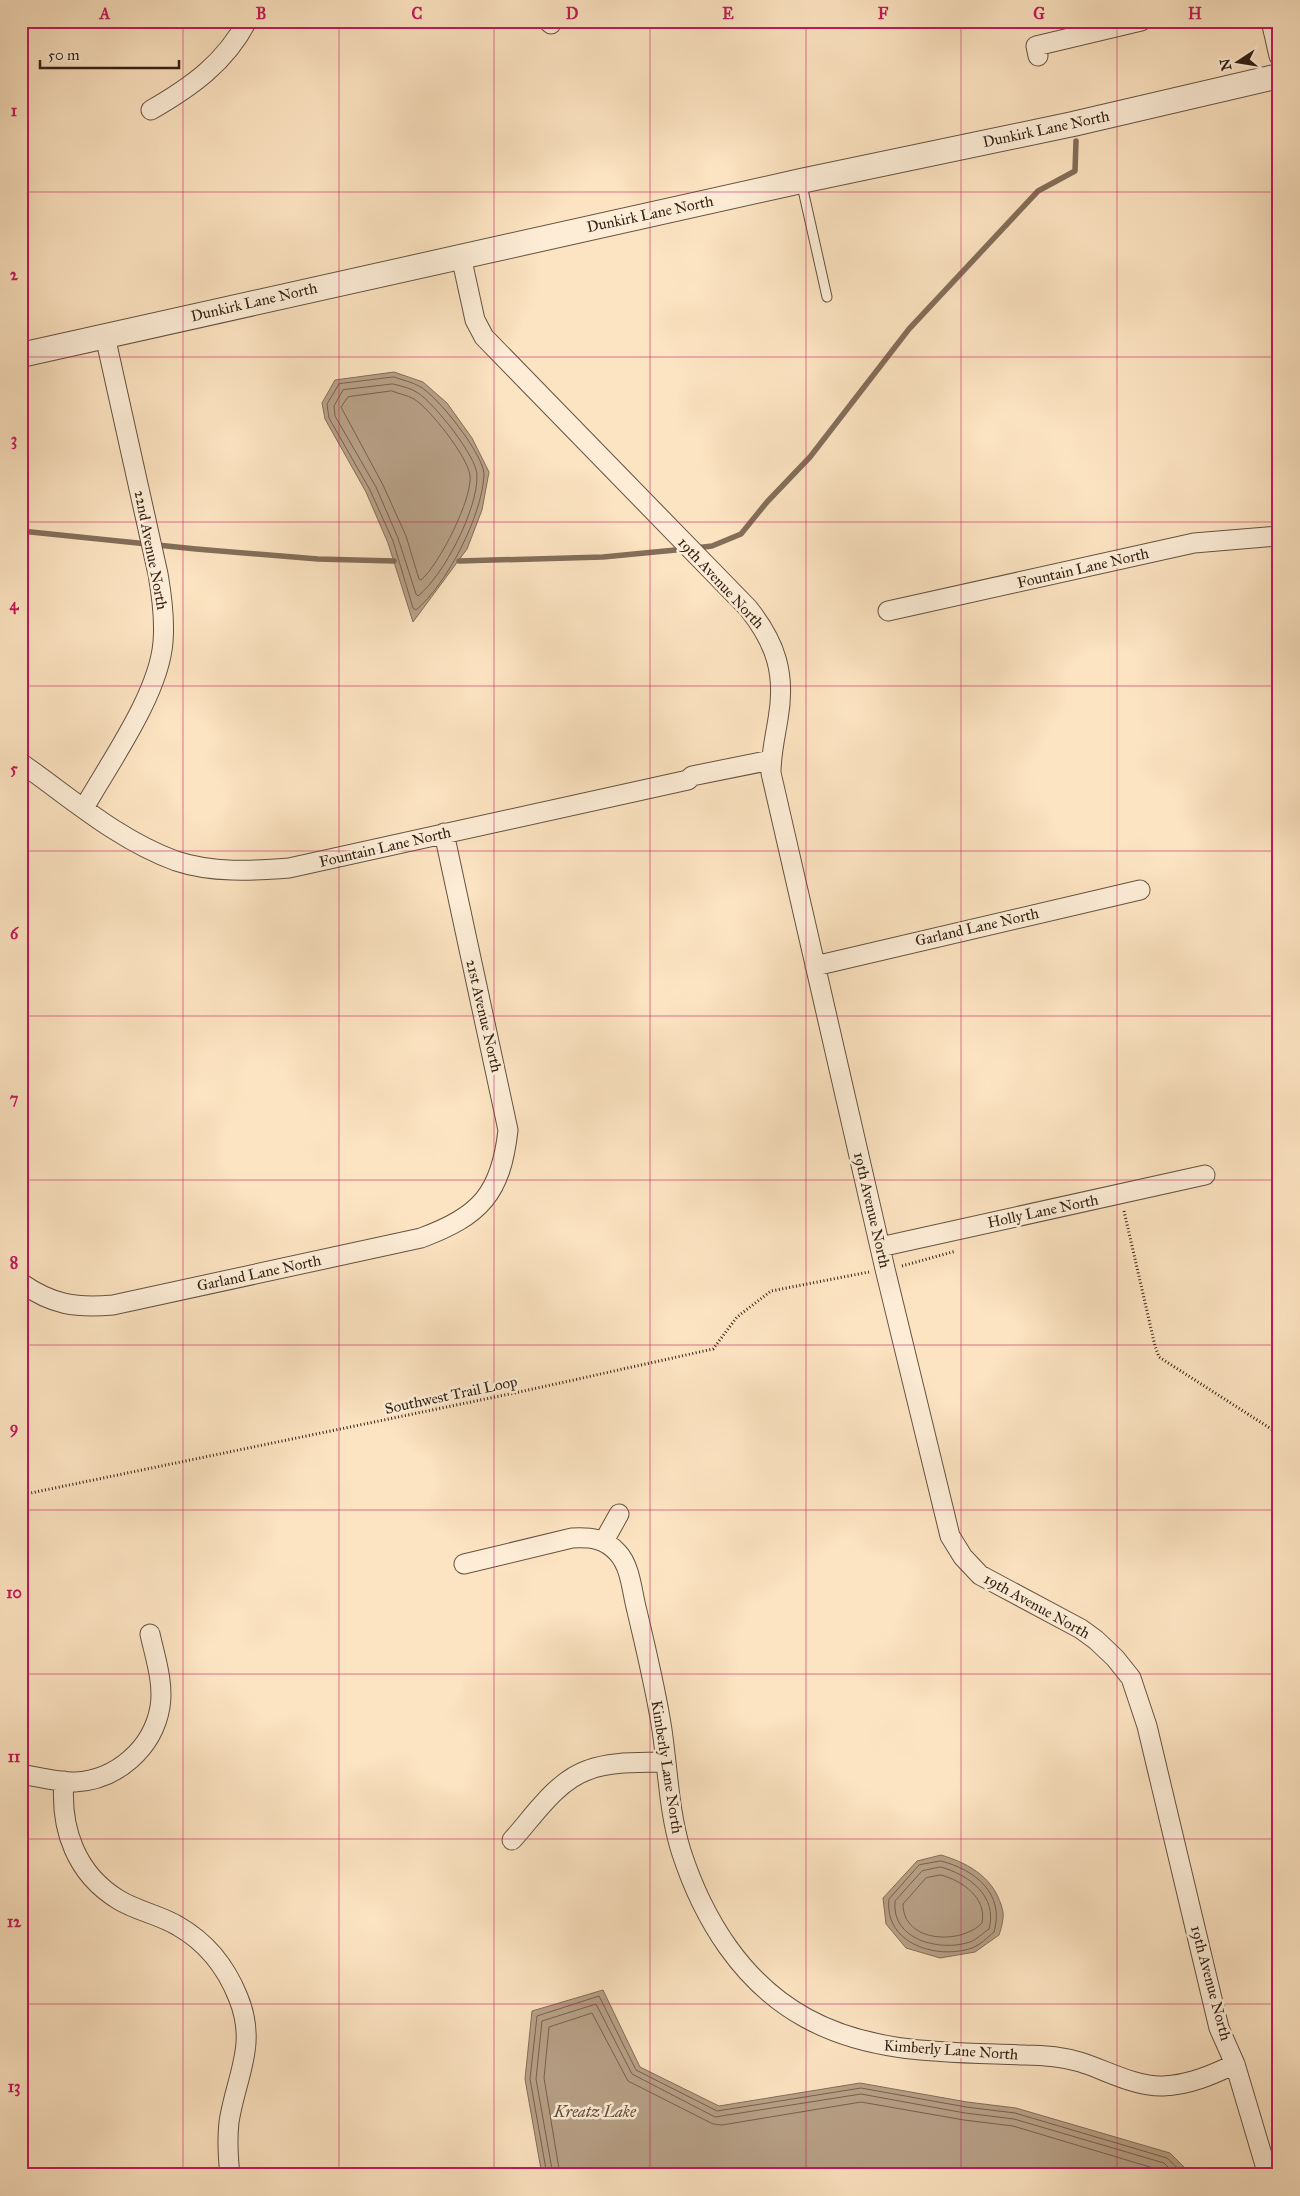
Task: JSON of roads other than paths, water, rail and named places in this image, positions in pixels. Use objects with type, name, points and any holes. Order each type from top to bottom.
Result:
[{"type":"street","points":[[151,110],[186,90],[207,74],[226,54],[247,21]]},
{"type":"street","points":[[1038,56],[1036,46],[1141,21]]},
{"type":"street","points":[[1271,21],[1279,56]]},
{"type":"street","name":"Dunkirk Lane North","points":[[21,355],[801,181],[1073,124],[1279,76]]},
{"type":"street","name":"19th Avenue North","points":[[461,256],[476,320],[484,337],[748,608],[767,632],[777,660],[781,688],[779,718],[771,760],[775,791],[880,1247],[950,1536],[963,1557],[980,1575],[1096,1640],[1115,1658],[1131,1678],[1147,1726],[1219,2028],[1235,2064],[1268,2175]]},
{"type":"street","name":"22nd Avenue North","points":[[84,808],[140,710],[155,678],[163,644],[164,608],[158,574],[105,336]]},
{"type":"street","name":"Fountain Lane North","points":[[888,611],[1194,543],[1279,536]]},
{"type":"street","name":"Fountain Lane North","points":[[21,763],[110,828],[142,847],[177,861],[214,869],[251,871],[289,868],[688,780],[692,776],[771,760]]},
{"type":"street","name":"21st Avenue North","points":[[444,833],[508,1130],[500,1176],[489,1196]]},
{"type":"street","name":"Garland Lane North","points":[[815,966],[1140,890]]},
{"type":"street","name":"Holly Lane North","points":[[880,1247],[1205,1175]]},
{"type":"street","name":"Garland Lane North","points":[[21,1283],[36,1294],[60,1304],[86,1307],[112,1305],[421,1238],[446,1228],[469,1215],[489,1196]]},
{"type":"street","points":[[464,1564],[572,1538],[590,1538],[604,1541],[619,1514]]},
{"type":"street","name":"Kimberly Lane North","points":[[604,1541],[620,1555],[628,1572],[651,1670],[663,1732],[670,1800],[680,1849],[698,1897],[716,1931],[746,1970],[774,1998],[806,2018],[842,2035],[879,2046],[919,2051],[1042,2055],[1077,2061],[1135,2082],[1161,2086],[1210,2076],[1235,2064]]},
{"type":"street","points":[[21,1774],[74,1782],[98,1778],[121,1767],[140,1751],[154,1729],[160,1705],[160,1680],[150,1634]]},
{"type":"street","points":[[512,1840],[552,1794],[568,1781],[588,1770],[610,1765],[665,1762]]},
{"type":"street","points":[[64,1780],[62,1801],[66,1831],[78,1859],[96,1883],[119,1900],[177,1925],[203,1944],[224,1968],[238,1998],[246,2030],[245,2062],[230,2121],[227,2148],[230,2175]]},
{"type":"lane","points":[[801,181],[827,297]]},
{"type":"water","points":[[394,372],[423,382],[447,403],[472,438],[489,472],[482,510],[467,549],[413,622],[388,543],[366,492],[325,419],[322,403],[335,380]]},
{"type":"water","points":[[941,1855],[972,1868],[981,1875],[995,1890],[1000,1900],[1003,1915],[999,1935],[975,1952],[940,1958],[906,1948],[886,1924],[883,1898],[917,1861]]},
{"type":"water","name":"Kreatz Lake","points":[[603,1990],[640,2067],[719,2106],[860,2083],[967,2102],[1016,2108],[1170,2153],[1192,2175],[542,2175],[525,2079],[532,2011]]},
{"type":"waterway","points":[[695,548],[712,546],[741,534],[767,502],[810,457],[909,329],[1038,191],[1075,171],[1076,141]]},
{"type":"waterway","points":[[21,531],[318,559],[394,561]]},
{"type":"waterway","points":[[459,561],[603,557],[686,549]]}]
